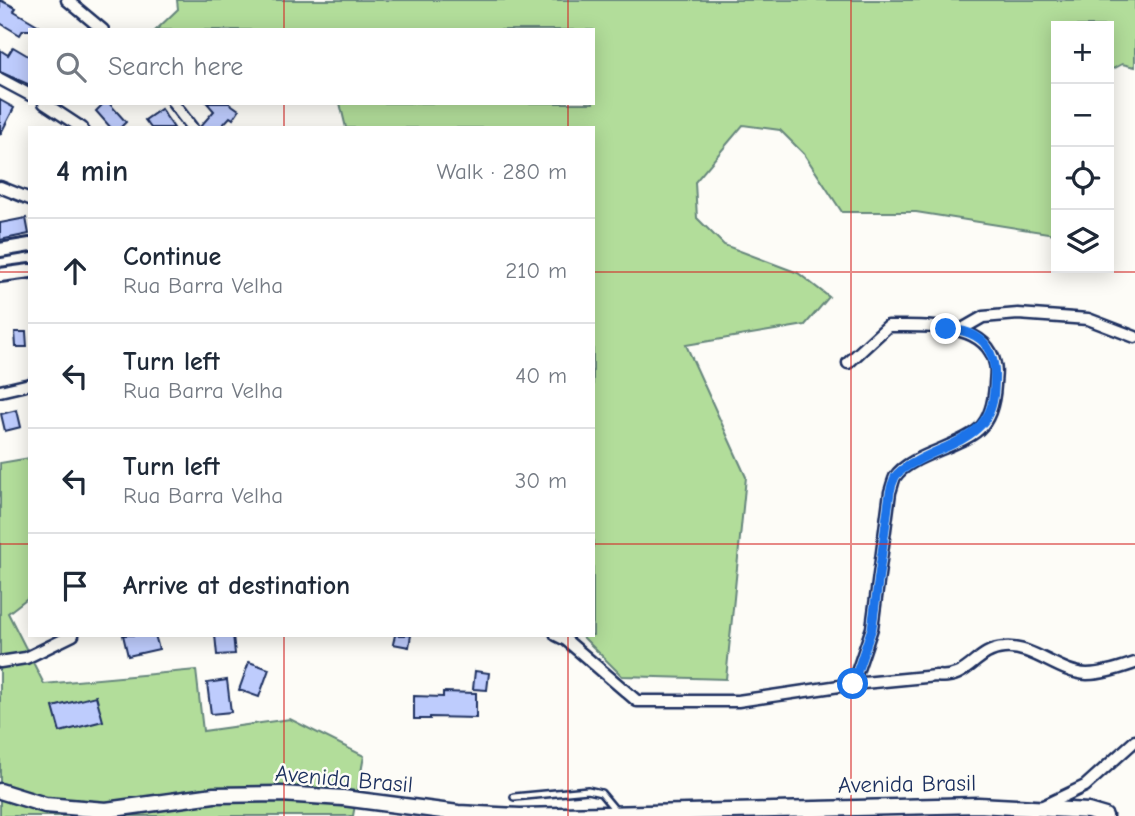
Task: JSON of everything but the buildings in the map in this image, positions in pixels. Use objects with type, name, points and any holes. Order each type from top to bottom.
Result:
[{"type":"main road","name":"Avenida Brasil","points":[[0,791],[45,805],[106,810],[214,795],[281,794],[343,798],[458,813],[520,816],[978,805],[1088,811],[1105,816]]},
{"type":"street","points":[[67,0],[101,28]]},
{"type":"street","points":[[0,79],[28,94]]},
{"type":"street","points":[[47,105],[79,126]]},
{"type":"street","points":[[175,105],[190,126]]},
{"type":"street","points":[[0,187],[28,198]]},
{"type":"street","points":[[0,250],[28,246]]},
{"type":"street","points":[[0,275],[28,271]]},
{"type":"street","points":[[962,329],[983,317],[1018,314],[1088,319],[1135,337]]},
{"type":"street","points":[[848,363],[888,326],[962,329],[985,343],[996,364],[994,405],[979,429],[937,449],[895,477],[890,492],[872,628],[853,684]]},
{"type":"street","points":[[0,391],[28,384]]},
{"type":"street","points":[[0,662],[26,658],[69,637]]},
{"type":"street","points":[[560,637],[637,701],[738,701],[853,684],[936,676],[949,678],[961,674],[981,656],[1001,648],[1017,649],[1086,674],[1135,663]]},
{"type":"street","points":[[1036,809],[1084,786],[1135,741]]},
{"type":"lane","points":[[514,797],[589,790],[601,793],[617,813]]},
{"type":"green space","points":[[177,0],[1135,0],[1135,67],[1122,64],[1114,68],[1114,21],[1051,21],[1051,234],[916,212],[842,212],[804,154],[780,130],[743,125],[695,182],[697,218],[724,245],[798,273],[829,297],[805,325],[686,345],[746,477],[726,679],[622,676],[583,637],[595,637],[595,126],[346,126],[340,105],[595,105],[595,28],[158,28],[178,9]]},
{"type":"green space","points":[[28,458],[28,598],[8,613],[44,684],[196,670],[203,731],[290,719],[364,756],[353,816],[0,816],[0,463]]},
{"type":"route","points":[[853,684],[872,628],[890,492],[895,477],[937,449],[979,429],[994,405],[996,364],[985,343],[962,329],[946,329]]}]
